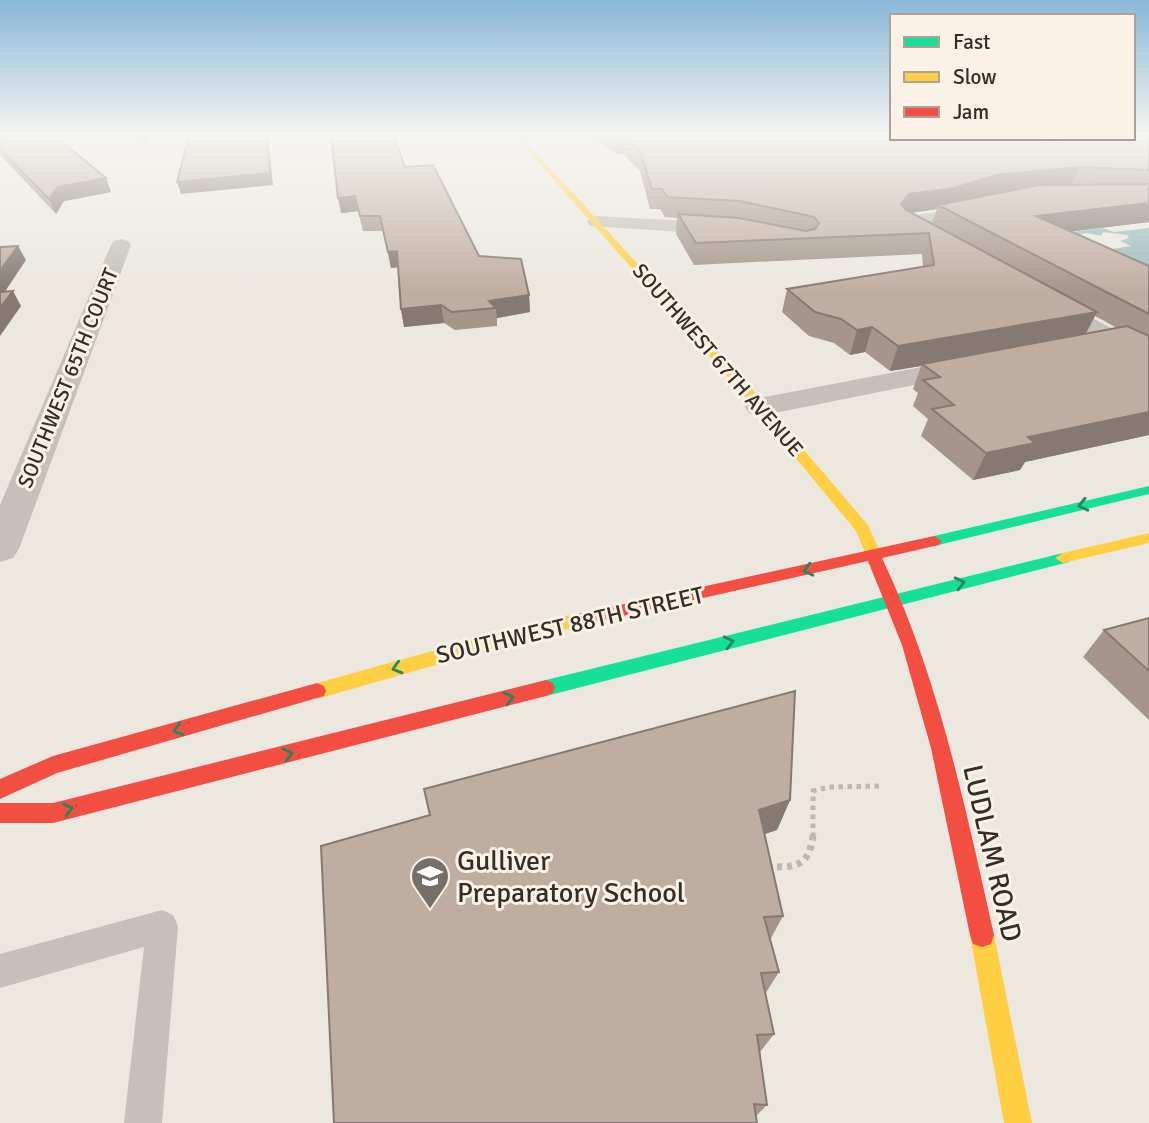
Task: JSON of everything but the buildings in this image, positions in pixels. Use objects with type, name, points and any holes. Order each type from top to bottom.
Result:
[{"type":"street","name":"SOUTHWEST 67TH AVENUE","points":[[566,188],[853,516],[875,554],[894,599]]},
{"type":"street","points":[[953,250],[908,223],[1004,201]]},
{"type":"street","points":[[597,222],[748,232]]},
{"type":"street","name":"SOUTHWEST 65TH COURT","points":[[0,549],[121,246]]},
{"type":"street","points":[[1023,289],[1149,358]]},
{"type":"street","points":[[1075,347],[1116,340]]},
{"type":"street","points":[[753,399],[881,385],[995,362]]},
{"type":"street","name":"SOUTHWEST 88TH STREET","points":[[4,807],[53,765],[544,627],[1149,490]]},
{"type":"street","name":"SOUTHWEST 88TH STREET","points":[[4,807],[53,813],[894,599],[1149,538]]},
{"type":"street","name":"LUDLAM ROAD","points":[[894,599],[929,703],[952,794],[988,961],[1018,1123]]},
{"type":"lane","points":[[0,971],[162,926],[143,1123]]},
{"type":"path","points":[[754,867],[794,867],[807,859],[813,839],[813,791],[830,787],[882,786]]},
{"type":"water","points":[[1103,228],[1114,232],[1149,228],[1149,292],[1048,235]],"holes":[[[1103,232],[1127,235],[1129,238],[1120,241],[1131,246],[1112,249],[1121,255],[1079,235],[1086,233],[1101,236]]]},
{"type":"traffic: fast","points":[[934,541],[1149,490]]},
{"type":"traffic: fast","points":[[546,688],[1063,558]]},
{"type":"traffic: slow","points":[[565,188],[746,390],[863,529],[875,559]]},
{"type":"traffic: slow","points":[[1063,558],[1149,538]]},
{"type":"traffic: slow","points":[[317,691],[544,627],[583,619]]},
{"type":"traffic: slow","points":[[982,935],[1018,1123]]},
{"type":"traffic: jam","points":[[583,619],[934,541]]},
{"type":"traffic: jam","points":[[875,559],[911,645],[941,748],[982,935]]},
{"type":"traffic: jam","points":[[0,813],[53,813],[546,688]]},
{"type":"traffic: jam","points":[[0,789],[53,765],[317,691]]},
{"type":"place","name":"Gulliver Preparatory School","points":[[430,910]]}]
